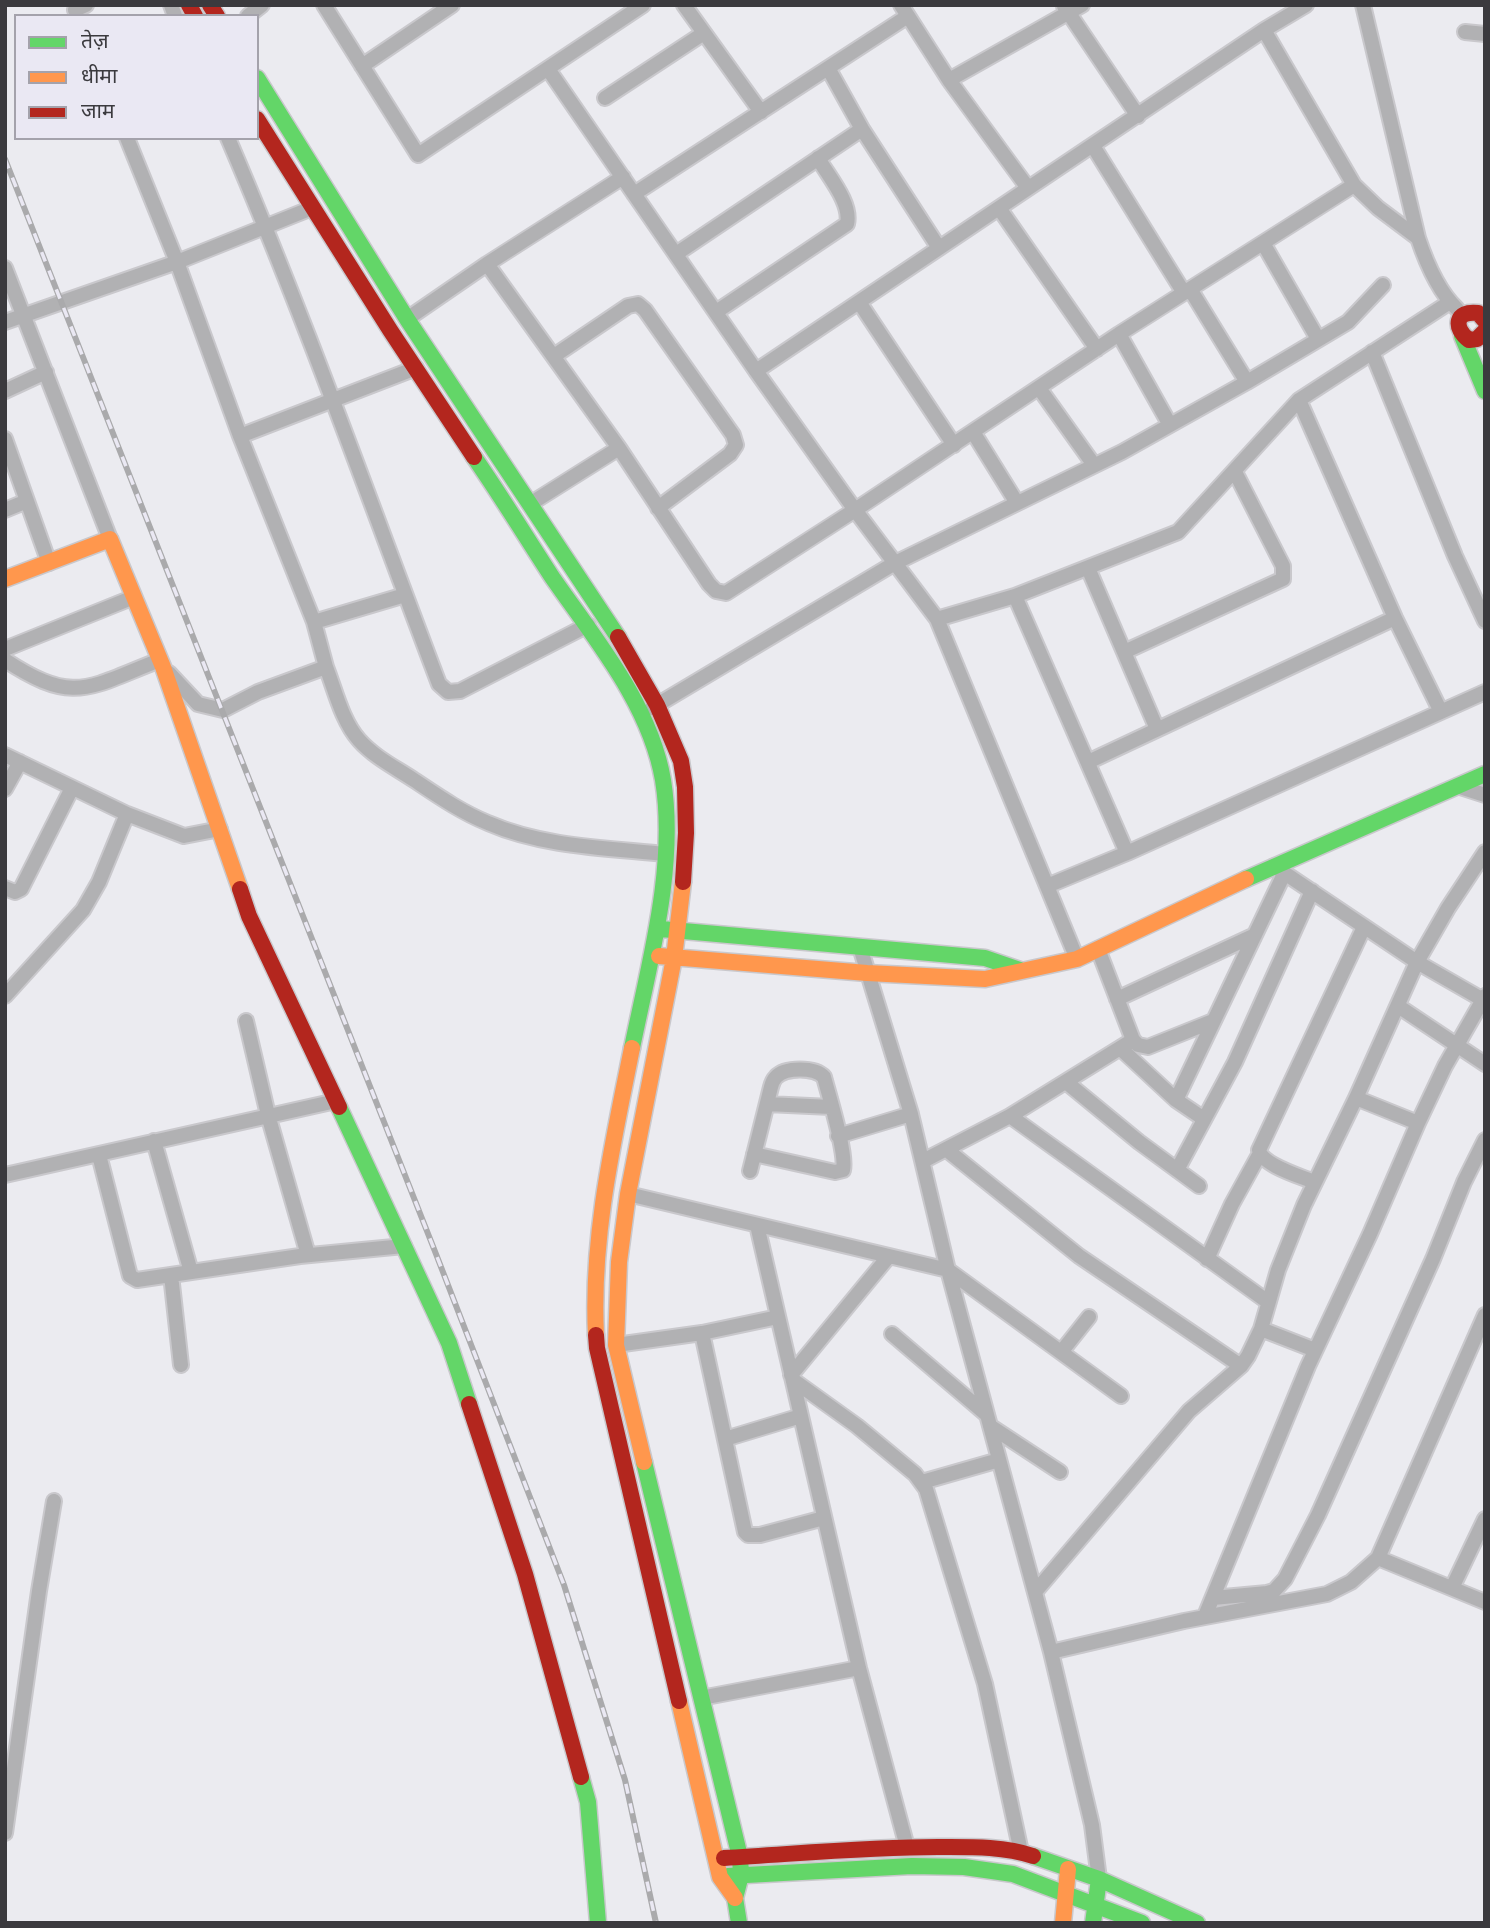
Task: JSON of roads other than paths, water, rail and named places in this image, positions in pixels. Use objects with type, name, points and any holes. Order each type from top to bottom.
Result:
[{"type":"main road","points":[[259,81],[407,319],[616,633],[657,705],[681,761],[685,787],[684,874],[674,958],[628,1194],[619,1262],[616,1345],[740,1857],[739,1916]]},
{"type":"main road","points":[[259,121],[312,208],[531,545],[588,625],[642,714],[656,750],[665,790],[666,854],[604,1201],[596,1263],[597,1348],[720,1877],[739,1916]]},
{"type":"main road","points":[[1483,385],[1458,325],[1463,315],[1470,312],[1484,322]]},
{"type":"main road","points":[[1462,336],[1472,340],[1484,322]]},
{"type":"main road","points":[[1483,385],[1484,322]]},
{"type":"main road","points":[[5,579],[110,539],[162,663],[249,916],[449,1342],[526,1574],[588,1802],[598,1923]]},
{"type":"main road","points":[[650,955],[867,974],[985,979],[1022,971],[1077,959],[1279,870],[1485,774]]},
{"type":"main road","points":[[654,928],[985,958],[1022,971]]},
{"type":"main road","points":[[717,1859],[907,1847],[978,1847],[1021,1852],[1099,1879],[1197,1923]]},
{"type":"main road","points":[[720,1877],[912,1866],[964,1867],[1013,1874],[1142,1923]]},
{"type":"main road","points":[[1063,1923],[1068,1869]]},
{"type":"main road","points":[[1093,1923],[1099,1879]]},
{"type":"street","points":[[324,5],[418,155],[548,69],[620,11],[643,5]]},
{"type":"street","points":[[362,66],[452,5]]},
{"type":"street","points":[[684,5],[761,112]]},
{"type":"street","points":[[949,80],[1066,9],[1082,5]]},
{"type":"street","points":[[757,371],[1264,30],[1306,5]]},
{"type":"street","points":[[1363,5],[1425,260],[1447,296],[1463,315]]},
{"type":"street","points":[[1066,9],[1138,116]]},
{"type":"street","points":[[634,194],[828,68],[905,10],[949,80],[1028,188]]},
{"type":"street","points":[[1264,30],[1354,185],[1378,208],[1418,238]]},
{"type":"street","points":[[1465,32],[1485,34]]},
{"type":"street","points":[[605,98],[704,33]]},
{"type":"street","points":[[828,68],[862,129],[939,248]]},
{"type":"street","points":[[548,69],[855,510],[937,619],[1077,959]]},
{"type":"street","points":[[676,254],[862,129]]},
{"type":"street","points":[[128,140],[314,622],[326,667],[345,718],[358,739],[378,756],[457,808],[489,824],[521,835],[575,845],[666,854]]},
{"type":"street","points":[[229,140],[334,400],[439,684],[448,692],[460,691],[588,625]]},
{"type":"street","points":[[1093,146],[1247,382]]},
{"type":"street","points":[[716,312],[847,224],[848,213],[844,203],[818,158]]},
{"type":"street","points":[[407,319],[623,177]]},
{"type":"street","points":[[487,264],[619,448],[709,584],[721,593],[732,592],[1119,334],[1354,185]]},
{"type":"street","points":[[5,322],[177,262],[312,208]]},
{"type":"street","points":[[999,208],[1097,349]]},
{"type":"street","points":[[1262,243],[1318,339]]},
{"type":"street","points":[[5,268],[110,539]]},
{"type":"street","points":[[642,714],[1017,503],[1094,465],[1247,382],[1348,322],[1383,285]]},
{"type":"street","points":[[937,619],[1015,596],[1178,532],[1299,400],[1373,352],[1447,296]]},
{"type":"street","points":[[859,302],[954,445]]},
{"type":"street","points":[[554,356],[628,306],[638,304],[645,310],[733,435],[736,445],[734,450],[658,508]]},
{"type":"street","points":[[1119,334],[1170,425]]},
{"type":"street","points":[[1373,352],[1455,556],[1485,621]]},
{"type":"street","points":[[240,436],[416,368]]},
{"type":"street","points":[[5,391],[46,372]]},
{"type":"street","points":[[1039,388],[1094,465]]},
{"type":"street","points":[[1299,400],[1395,618],[1441,712]]},
{"type":"street","points":[[973,432],[1017,503]]},
{"type":"street","points":[[5,439],[8,457],[49,563]]},
{"type":"street","points":[[530,504],[619,448]]},
{"type":"street","points":[[1124,652],[1283,579],[1283,566],[1235,472]]},
{"type":"street","points":[[5,510],[27,501]]},
{"type":"street","points":[[1088,568],[1157,729]]},
{"type":"street","points":[[314,622],[405,595]]},
{"type":"street","points":[[1015,596],[1127,853]]},
{"type":"street","points":[[5,649],[134,597]]},
{"type":"street","points":[[1088,762],[1395,618]]},
{"type":"street","points":[[5,660],[40,681],[62,689],[84,689],[162,663],[198,704],[223,710],[258,692],[326,667]]},
{"type":"street","points":[[1047,886],[1127,853],[1485,692]]},
{"type":"street","points":[[5,755],[127,814],[191,835],[220,829]]},
{"type":"street","points":[[5,789],[20,762]]},
{"type":"street","points":[[1457,786],[1485,794]]},
{"type":"street","points":[[5,888],[15,891],[21,889],[72,788]]},
{"type":"street","points":[[5,996],[83,910],[99,882],[127,814]]},
{"type":"street","points":[[1035,1592],[1189,1411],[1241,1366],[1253,1347],[1289,1241],[1314,1182],[1356,1098],[1417,962],[1485,852]]},
{"type":"street","points":[[1176,1100],[1255,935],[1279,870],[1417,962],[1484,999],[1457,1045],[1418,1124],[1315,1350],[1205,1616]]},
{"type":"street","points":[[1177,1170],[1235,1062],[1312,891]]},
{"type":"street","points":[[1207,1259],[1232,1204],[1259,1155],[1260,1146],[1364,926]]},
{"type":"street","points":[[1117,999],[1255,935]]},
{"type":"street","points":[[860,947],[911,1114],[948,1270],[1051,1652],[1092,1825],[1099,1879]]},
{"type":"street","points":[[1098,949],[1133,1040],[1138,1045],[1148,1047],[1213,1021]]},
{"type":"street","points":[[1398,1006],[1485,1064]]},
{"type":"street","points":[[246,1021],[268,1115],[308,1255]]},
{"type":"street","points":[[923,1161],[1010,1116],[1133,1040]]},
{"type":"street","points":[[1120,1048],[1176,1100],[1204,1119]]},
{"type":"street","points":[[750,1171],[754,1154],[767,1104],[771,1087],[778,1075],[784,1072],[817,1071],[824,1077],[844,1163],[843,1170],[838,1172],[754,1154]]},
{"type":"street","points":[[1066,1082],[1199,1186]]},
{"type":"street","points":[[1356,1098],[1418,1124]]},
{"type":"street","points":[[5,1175],[336,1101]]},
{"type":"street","points":[[767,1104],[831,1107]]},
{"type":"street","points":[[838,1136],[911,1114]]},
{"type":"street","points":[[1010,1116],[1268,1302]]},
{"type":"street","points":[[1213,1598],[1267,1593],[1274,1591],[1285,1579],[1345,1456],[1433,1259],[1464,1182],[1485,1140]]},
{"type":"street","points":[[155,1142],[191,1272]]},
{"type":"street","points":[[947,1150],[1079,1256],[1241,1366]]},
{"type":"street","points":[[99,1155],[130,1276],[137,1280],[308,1255],[404,1245]]},
{"type":"street","points":[[1259,1155],[1266,1161],[1314,1182]]},
{"type":"street","points":[[628,1194],[948,1270],[1121,1396]]},
{"type":"street","points":[[757,1225],[859,1668],[907,1847]]},
{"type":"street","points":[[792,1377],[889,1256]]},
{"type":"street","points":[[171,1275],[181,1366]]},
{"type":"street","points":[[1051,1652],[1205,1616],[1327,1594],[1351,1582],[1378,1558],[1485,1315]]},
{"type":"street","points":[[616,1345],[702,1333],[778,1317]]},
{"type":"street","points":[[1062,1351],[1089,1317]]},
{"type":"street","points":[[1261,1329],[1315,1350]]},
{"type":"street","points":[[702,1333],[743,1527],[748,1535],[760,1535],[824,1518]]},
{"type":"street","points":[[892,1334],[988,1421],[1060,1472]]},
{"type":"street","points":[[792,1377],[858,1426],[922,1482],[930,1499],[985,1684],[1021,1852]]},
{"type":"street","points":[[725,1439],[801,1416]]},
{"type":"street","points":[[922,1482],[999,1460]]},
{"type":"street","points":[[5,1833],[54,1502]]},
{"type":"street","points":[[1452,1588],[1485,1519]]},
{"type":"street","points":[[1378,1558],[1485,1602]]},
{"type":"street","points":[[702,1698],[859,1668]]},
{"type":"railway","points":[[5,159],[564,1585],[625,1780],[656,1923]]}]
